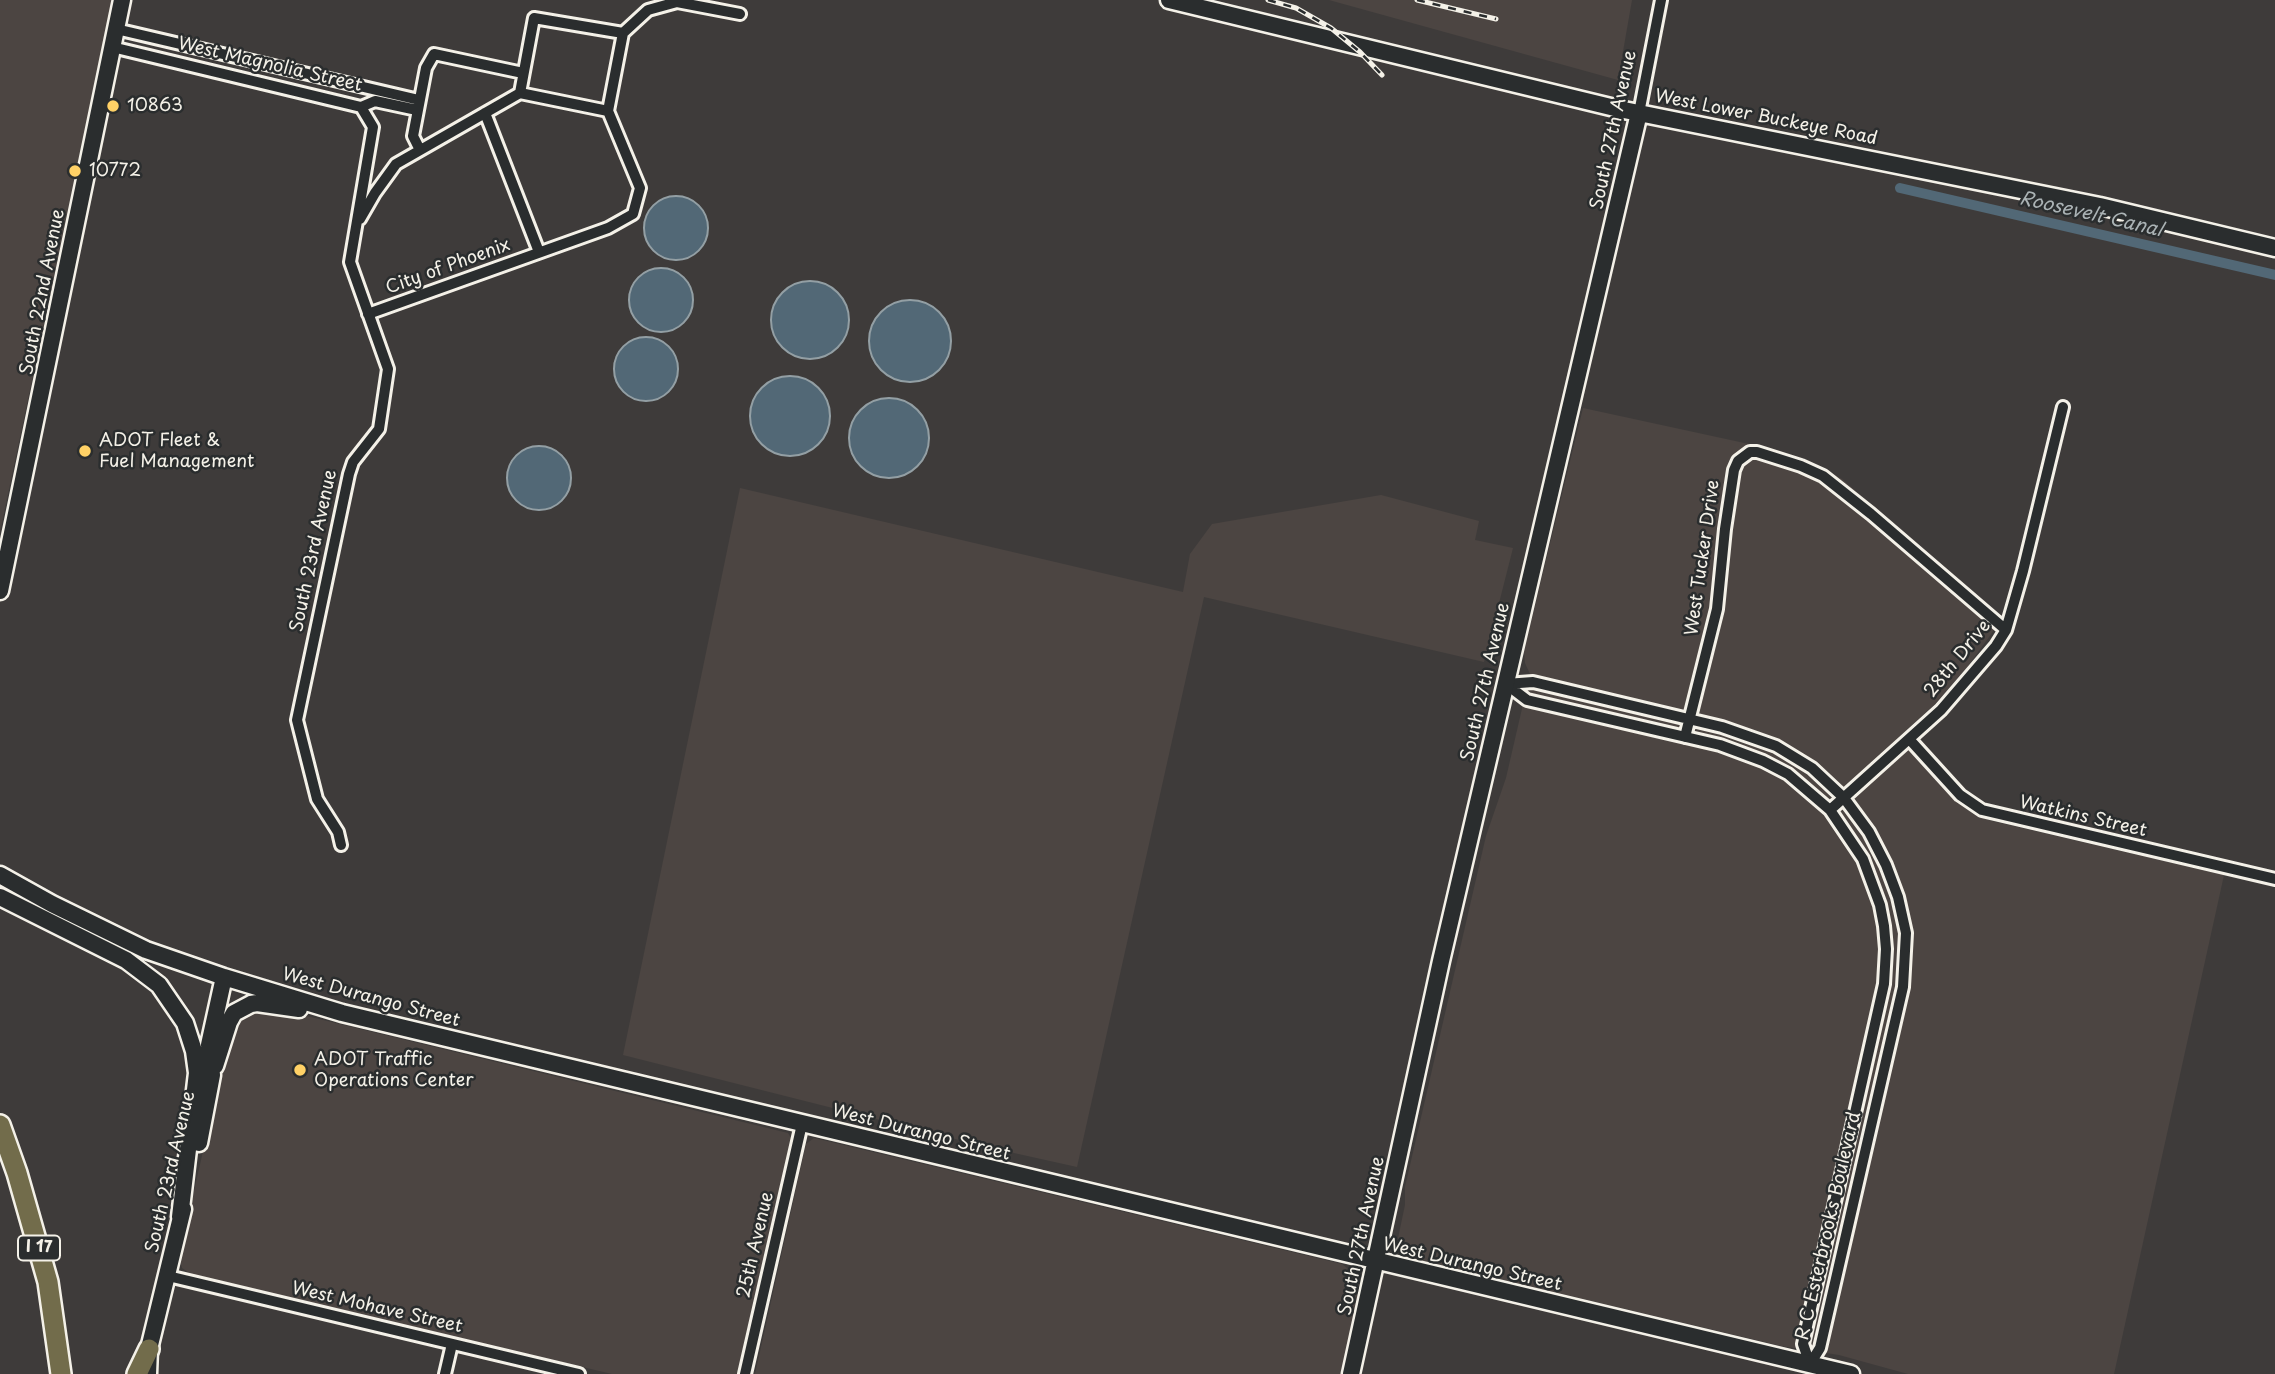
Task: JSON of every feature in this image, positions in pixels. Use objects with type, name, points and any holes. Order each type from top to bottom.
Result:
[{"type":"highway","name":"I 17","points":[[0,1125],[18,1173],[44,1269],[61,1374]]},
{"type":"highway","points":[[137,1374],[149,1349]]},
{"type":"main road","name":"South 22nd Avenue","points":[[0,591],[122,0]]},
{"type":"main road","name":"West Lower Buckeye Road","points":[[1169,0],[1639,113],[2073,201],[2275,248]]},
{"type":"main road","name":"South 27th Avenue","points":[[1351,1374],[1441,961],[1639,113]]},
{"type":"main road","name":"West Durango Street","points":[[0,875],[146,950],[342,1013],[1815,1368],[1851,1374]]},
{"type":"main road","points":[[0,897],[127,960],[159,985],[185,1023],[194,1051],[197,1073],[180,1217]]},
{"type":"main road","name":"South 23rd Avenue","points":[[148,1374],[149,1349],[180,1217],[188,1199],[212,1075],[209,1045],[224,977]]},
{"type":"main road","points":[[212,1075],[229,1022],[234,1013],[251,1004],[266,1003],[342,1013]]},
{"type":"street","name":"South 27th Avenue","points":[[1639,113],[1661,0]]},
{"type":"street","points":[[356,227],[375,192],[396,163],[520,93],[608,111],[623,33],[649,10],[677,2],[740,14]]},
{"type":"street","points":[[520,93],[534,18],[623,33]]},
{"type":"street","name":"West Magnolia Street","points":[[116,29],[418,105]]},
{"type":"street","name":"West Magnolia Street","points":[[155,58],[160,39]]},
{"type":"street","name":"West Magnolia Street","points":[[113,47],[361,107],[375,100],[418,105]]},
{"type":"street","points":[[420,150],[413,136],[425,68],[434,54],[523,73]]},
{"type":"street","name":"South 23rd Avenue","points":[[341,845],[338,832],[317,799],[297,720],[349,474],[353,461],[379,429],[388,369],[350,262],[373,127],[361,107]]},
{"type":"street","name":"City of Phoenix","points":[[368,314],[608,228],[633,214],[640,188],[608,111]]},
{"type":"street","name":"City of Phoenix","points":[[485,113],[539,252]]},
{"type":"street","name":"28th Drive","points":[[1830,810],[1910,740],[1960,689],[2006,630],[2063,407]]},
{"type":"street","name":"West Tucker Drive","points":[[1685,737],[1717,609],[1734,470],[1738,461],[1750,452],[1758,452],[1801,466],[1823,476],[2006,630]]},
{"type":"street","name":"R C Esterbrooks Boulevard","points":[[1506,684],[1533,682],[1722,727],[1776,746],[1812,768],[1844,798],[1870,832],[1886,865],[1906,933],[1903,987],[1815,1368]]},
{"type":"street","name":"R C Esterbrooks Boulevard","points":[[1506,684],[1527,700],[1729,748],[1788,774],[1830,810],[1853,841],[1873,884],[1880,905],[1886,949],[1881,1002],[1804,1340],[1815,1368]]},
{"type":"street","name":"Watkins Street","points":[[1910,740],[1960,795],[1982,810],[2275,879]]},
{"type":"street","name":"25th Avenue","points":[[745,1374],[802,1124]]},
{"type":"street","name":"West Mohave Street","points":[[168,1276],[579,1374]]},
{"type":"street","points":[[445,1374],[452,1344]]},
{"type":"shaded area","points":[[0,0],[112,0],[0,532]]},
{"type":"shaded area","points":[[1329,0],[1632,0],[1618,80]]},
{"type":"shaded area","points":[[1583,408],[1772,449],[1817,465],[1842,479],[2002,619],[1968,666],[1935,704],[1898,738],[1961,804],[1974,814],[1992,821],[2224,875],[2114,1374],[1908,1374],[1839,1355],[1781,1346],[1406,1257],[1398,1249],[1405,1187],[1486,836],[1506,778],[1530,674],[1524,651]]},
{"type":"shaded area","points":[[740,488],[1183,592],[1190,554],[1212,524],[1381,495],[1479,521],[1475,540],[1513,548],[1484,662],[1204,597],[1077,1167],[987,1147],[623,1055]]},
{"type":"shaded area","points":[[248,1010],[282,1010],[788,1133],[791,1138],[737,1374],[612,1374],[191,1274],[182,1268],[179,1257],[231,1028]]},
{"type":"shaded area","points":[[814,1138],[1342,1264],[1353,1273],[1357,1296],[1343,1374],[755,1374],[806,1144]]},
{"type":"water","points":[[676,196],[694,202],[702,210],[708,228],[702,246],[694,254],[676,260],[658,254],[650,246],[644,228],[650,210],[658,202]]},
{"type":"water","points":[[661,268],[673,270],[684,277],[691,288],[691,312],[684,323],[673,330],[661,332],[649,330],[638,323],[631,312],[629,300],[631,288],[638,277],[649,270]]},
{"type":"water","points":[[802,281],[818,281],[832,287],[843,298],[849,312],[849,328],[843,342],[832,353],[818,359],[802,359],[788,353],[777,342],[771,328],[771,312],[777,298],[788,287]]},
{"type":"water","points":[[910,300],[926,303],[939,312],[948,325],[951,341],[948,357],[939,370],[926,379],[910,382],[894,379],[881,370],[872,357],[869,341],[872,325],[881,312],[894,303]]},
{"type":"water","points":[[640,337],[652,337],[669,346],[676,357],[676,381],[669,392],[652,401],[640,401],[628,396],[619,387],[614,375],[614,363],[619,351],[628,342]]},
{"type":"water","points":[[790,376],[805,379],[818,388],[827,401],[830,416],[827,431],[818,444],[805,453],[790,456],[775,453],[762,444],[753,431],[750,416],[753,401],[762,388],[775,379]]},
{"type":"water","points":[[889,398],[904,401],[917,410],[926,423],[929,438],[926,453],[917,466],[904,475],[889,478],[874,475],[861,466],[852,453],[849,438],[852,423],[861,410],[874,401]]},
{"type":"water","points":[[533,446],[545,446],[562,455],[569,466],[569,490],[562,501],[545,510],[533,510],[521,505],[512,496],[507,484],[507,472],[512,460],[521,451]]},
{"type":"waterway","name":"Roosevelt Canal","points":[[1900,188],[2275,275]]},
{"type":"railway","points":[[1268,0],[1296,8],[1331,28],[1382,75]]},
{"type":"railway","points":[[1417,0],[1496,19]]},
{"type":"place","name":"10863","points":[[113,106]]},
{"type":"place","name":"10772","points":[[75,171]]},
{"type":"place","name":"ADOT Fleet & Fuel Management","points":[[85,451]]},
{"type":"place","name":"ADOT Traffic Operations Center","points":[[300,1070]]}]
